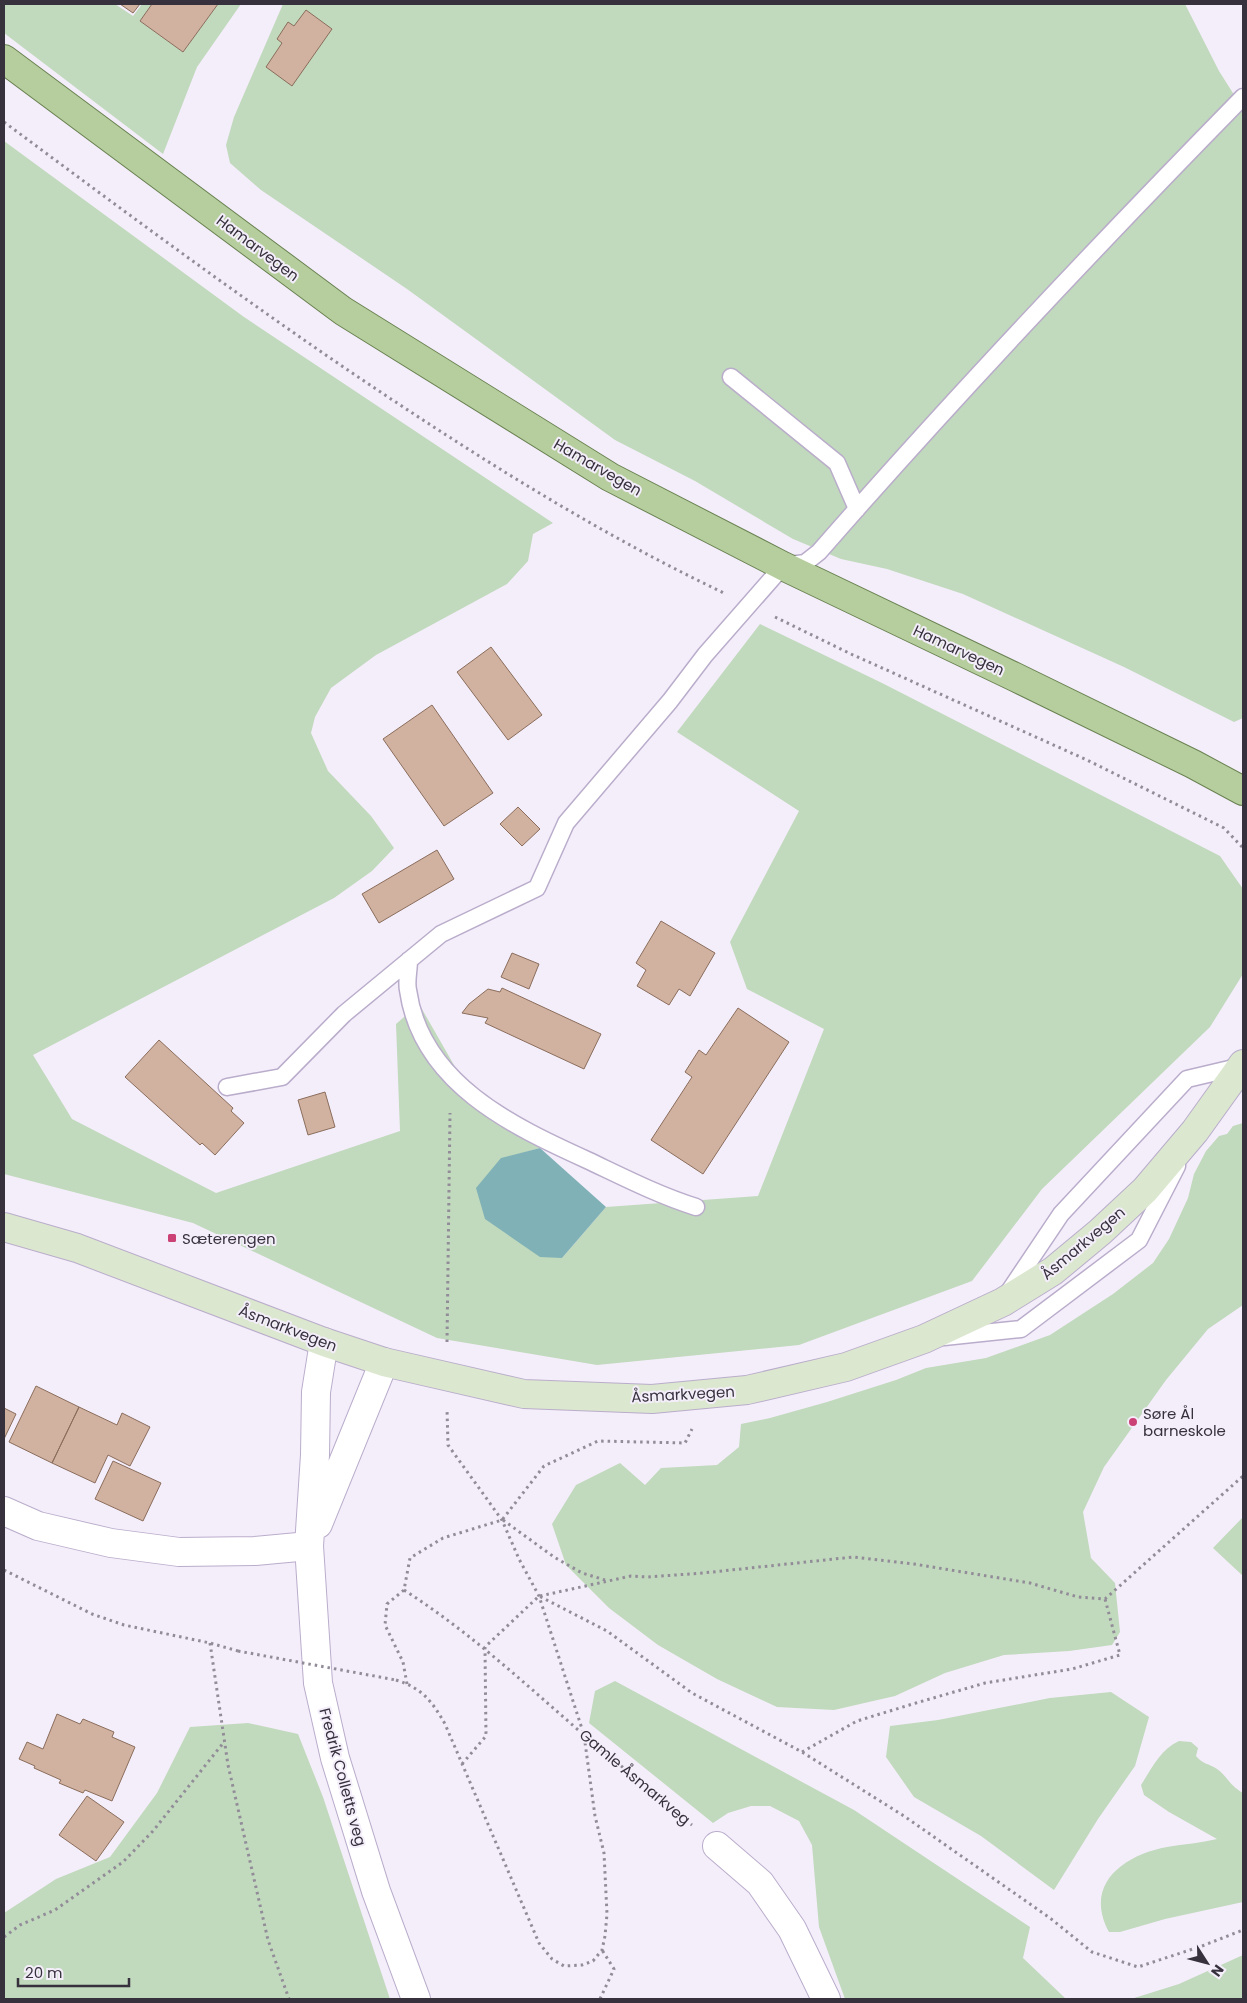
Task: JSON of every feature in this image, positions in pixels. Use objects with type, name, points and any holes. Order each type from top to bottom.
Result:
[{"type":"main road","name":"Hamarvegen","points":[[4,59],[343,311],[610,477],[783,566],[1016,677],[1193,764],[1243,791]]},
{"type":"main road","name":"Åsmarkvegen","points":[[4,1227],[77,1248],[324,1342],[384,1362],[524,1394],[652,1399],[747,1390],[846,1367],[924,1339],[1003,1302],[1053,1271],[1100,1232],[1144,1190],[1195,1131],[1243,1065]]},
{"type":"street","name":"Fredrik Colletts veg","points":[[324,1342],[316,1392],[315,1455],[309,1546],[318,1683],[335,1758],[376,1891],[416,1999]]},
{"type":"street","name":"Fredrik Colletts veg","points":[[309,1546],[384,1362]]},
{"type":"street","points":[[4,1511],[38,1526],[111,1542],[179,1552],[255,1551],[309,1546]]},
{"type":"street","points":[[717,1846],[760,1883],[792,1928],[826,1999]]},
{"type":"lane","points":[[227,1087],[282,1077],[344,1014],[441,934],[537,888],[566,823],[670,701],[705,655],[783,566],[804,563],[819,552],[901,459],[1110,233],[1243,97]]},
{"type":"lane","points":[[731,377],[838,463],[857,509]]},
{"type":"lane","points":[[409,960],[407,989],[416,1026],[432,1054],[451,1077],[491,1110],[529,1134],[671,1199],[696,1207]]},
{"type":"lane","points":[[1003,1302],[1061,1214],[1187,1079],[1243,1065]]},
{"type":"lane","points":[[924,1339],[1021,1329],[1139,1240],[1195,1131]]},
{"type":"path","points":[[446,1347],[449,1300],[451,1077]]},
{"type":"path","points":[[407,1684],[403,1662],[385,1625],[387,1604],[404,1590],[410,1558],[443,1538],[502,1520],[544,1466],[598,1441],[685,1442],[711,1394]]},
{"type":"path","points":[[4,1570],[92,1614],[124,1625],[210,1643],[238,1651],[396,1680],[407,1684],[433,1703],[445,1724],[539,1943],[552,1959],[564,1966],[582,1965],[593,1961],[602,1950],[607,1914],[604,1853],[595,1816],[584,1735],[539,1596],[519,1559],[502,1520],[448,1445],[447,1406]]},
{"type":"path","points":[[462,1764],[486,1736],[484,1648],[539,1596],[631,1576],[648,1577],[854,1557],[914,1564],[1030,1583],[1078,1597],[1105,1599],[1243,1476]]},
{"type":"path","points":[[502,1520],[582,1573],[607,1580]]},
{"type":"path","name":"Gamle Åsmarkveg","points":[[404,1590],[444,1616],[484,1648],[584,1735],[717,1846]]},
{"type":"path","points":[[539,1596],[607,1631],[692,1692],[802,1752],[904,1816],[1050,1918],[1092,1952],[1138,1967],[1243,1930]]},
{"type":"path","points":[[802,1752],[857,1721],[916,1703],[985,1683],[1072,1668],[1120,1655],[1105,1599]]},
{"type":"path","points":[[210,1643],[228,1765],[268,1940],[288,1999]]},
{"type":"path","points":[[4,1937],[20,1924],[55,1910],[123,1862],[153,1831],[224,1742]]},
{"type":"path","points":[[600,1999],[614,1969],[602,1950]]},
{"type":"green space","points":[[4,4],[115,4],[133,16],[142,4],[152,4],[140,21],[183,52],[218,4],[241,4],[197,67],[163,154],[4,33]]},
{"type":"green space","points":[[283,4],[1185,4],[1219,71],[1243,109],[1243,718],[1234,722],[1124,667],[963,594],[887,569],[841,559],[793,539],[695,481],[615,440],[407,289],[261,190],[230,163],[226,145],[234,117]]},
{"type":"green space","points":[[4,141],[244,317],[553,523],[533,534],[528,561],[507,584],[376,655],[331,688],[315,717],[311,733],[328,771],[371,816],[394,848],[372,871],[334,898],[33,1055],[72,1119],[216,1193],[400,1131],[396,1024],[419,1004],[462,1079],[540,1148],[501,1159],[562,1258],[606,1207],[758,1196],[824,1029],[747,989],[730,942],[799,811],[677,732],[760,624],[882,683],[1220,856],[1243,889],[1243,974],[1210,1027],[1042,1189],[972,1281],[799,1345],[597,1365],[437,1338],[193,1223],[4,1174]]},
{"type":"green space","points":[[1243,1123],[1243,1305],[1208,1329],[1166,1380],[1104,1467],[1083,1512],[1091,1558],[1115,1583],[1120,1632],[1112,1645],[1069,1651],[1004,1655],[945,1673],[895,1696],[834,1710],[777,1707],[717,1679],[658,1645],[609,1608],[566,1565],[552,1524],[576,1485],[620,1463],[645,1485],[661,1468],[717,1465],[739,1447],[741,1424],[827,1402],[896,1380],[926,1368],[986,1358],[1050,1335],[1113,1294],[1153,1263],[1169,1239],[1188,1198],[1194,1174],[1206,1151],[1219,1136],[1227,1134],[1233,1126]]},
{"type":"green space","points":[[1243,1517],[1243,1576],[1213,1548]]},
{"type":"green space","points":[[615,1681],[854,1810],[1030,1927],[1023,1958],[1065,1998],[1072,1999],[845,1999],[819,1927],[812,1845],[799,1821],[770,1806],[751,1806],[728,1813],[713,1823],[589,1723],[595,1691]]},
{"type":"green space","points":[[1111,1692],[1149,1717],[1135,1766],[1098,1819],[1054,1890],[981,1836],[914,1797],[886,1757],[890,1726],[938,1720],[1050,1698]]},
{"type":"green space","points":[[248,1723],[298,1734],[323,1797],[390,1999],[4,1999],[4,1913],[56,1879],[110,1857],[157,1793],[190,1727]]},
{"type":"green space","points":[[1179,1741],[1191,1742],[1198,1748],[1196,1756],[1199,1759],[1217,1769],[1234,1787],[1243,1793],[1243,1902],[1165,1919],[1120,1932],[1109,1932],[1102,1915],[1101,1900],[1105,1886],[1112,1875],[1123,1865],[1151,1851],[1217,1839],[1169,1812],[1144,1795],[1141,1785],[1153,1766],[1167,1749]]},
{"type":"green space","points":[[1243,1955],[1243,1999],[1131,1999],[1179,1984]]},
{"type":"water","points":[[540,1148],[606,1207],[562,1258],[540,1257],[485,1219],[476,1188],[501,1158]]},
{"type":"building","points":[[120,4],[140,4],[133,13]]},
{"type":"building","points":[[152,4],[218,4],[183,52],[140,21]]},
{"type":"building","points":[[306,10],[332,29],[292,86],[266,67],[282,43],[277,39],[288,22],[294,26]]},
{"type":"building","points":[[491,647],[542,715],[508,740],[457,672]]},
{"type":"building","points":[[432,705],[493,793],[444,826],[383,739]]},
{"type":"building","points":[[518,807],[540,829],[522,846],[500,824]]},
{"type":"building","points":[[437,850],[454,879],[379,923],[362,894]]},
{"type":"building","points":[[661,921],[715,953],[690,996],[679,989],[669,1005],[637,986],[646,970],[636,963]]},
{"type":"building","points":[[512,953],[539,964],[529,989],[501,977]]},
{"type":"building","points":[[502,988],[601,1034],[584,1069],[485,1023],[488,1018],[462,1013],[469,1004],[488,989],[500,992]]},
{"type":"building","points":[[738,1008],[789,1042],[703,1174],[651,1140],[692,1077],[685,1072],[699,1050],[706,1055]]},
{"type":"building","points":[[159,1040],[233,1108],[231,1111],[244,1123],[215,1155],[202,1143],[200,1145],[125,1077]]},
{"type":"building","points":[[325,1092],[335,1127],[308,1135],[298,1100]]},
{"type":"building","points":[[36,1386],[79,1407],[52,1463],[9,1442]]},
{"type":"building","points":[[79,1407],[117,1425],[122,1413],[150,1427],[130,1466],[108,1455],[95,1483],[52,1463]]},
{"type":"building","points":[[4,1408],[16,1414],[4,1439]]},
{"type":"building","points":[[113,1461],[161,1483],[143,1521],[95,1499]]},
{"type":"building","points":[[57,1714],[80,1724],[83,1719],[114,1732],[112,1737],[135,1747],[112,1801],[85,1790],[83,1793],[59,1783],[61,1780],[19,1759],[27,1742],[43,1749]]},
{"type":"building","points":[[87,1796],[124,1822],[96,1861],[59,1835]]},
{"type":"place","name":"Sæterengen","points":[[172,1238]]},
{"type":"place","name":"Søre Ål barneskole","points":[[1133,1422]]}]
